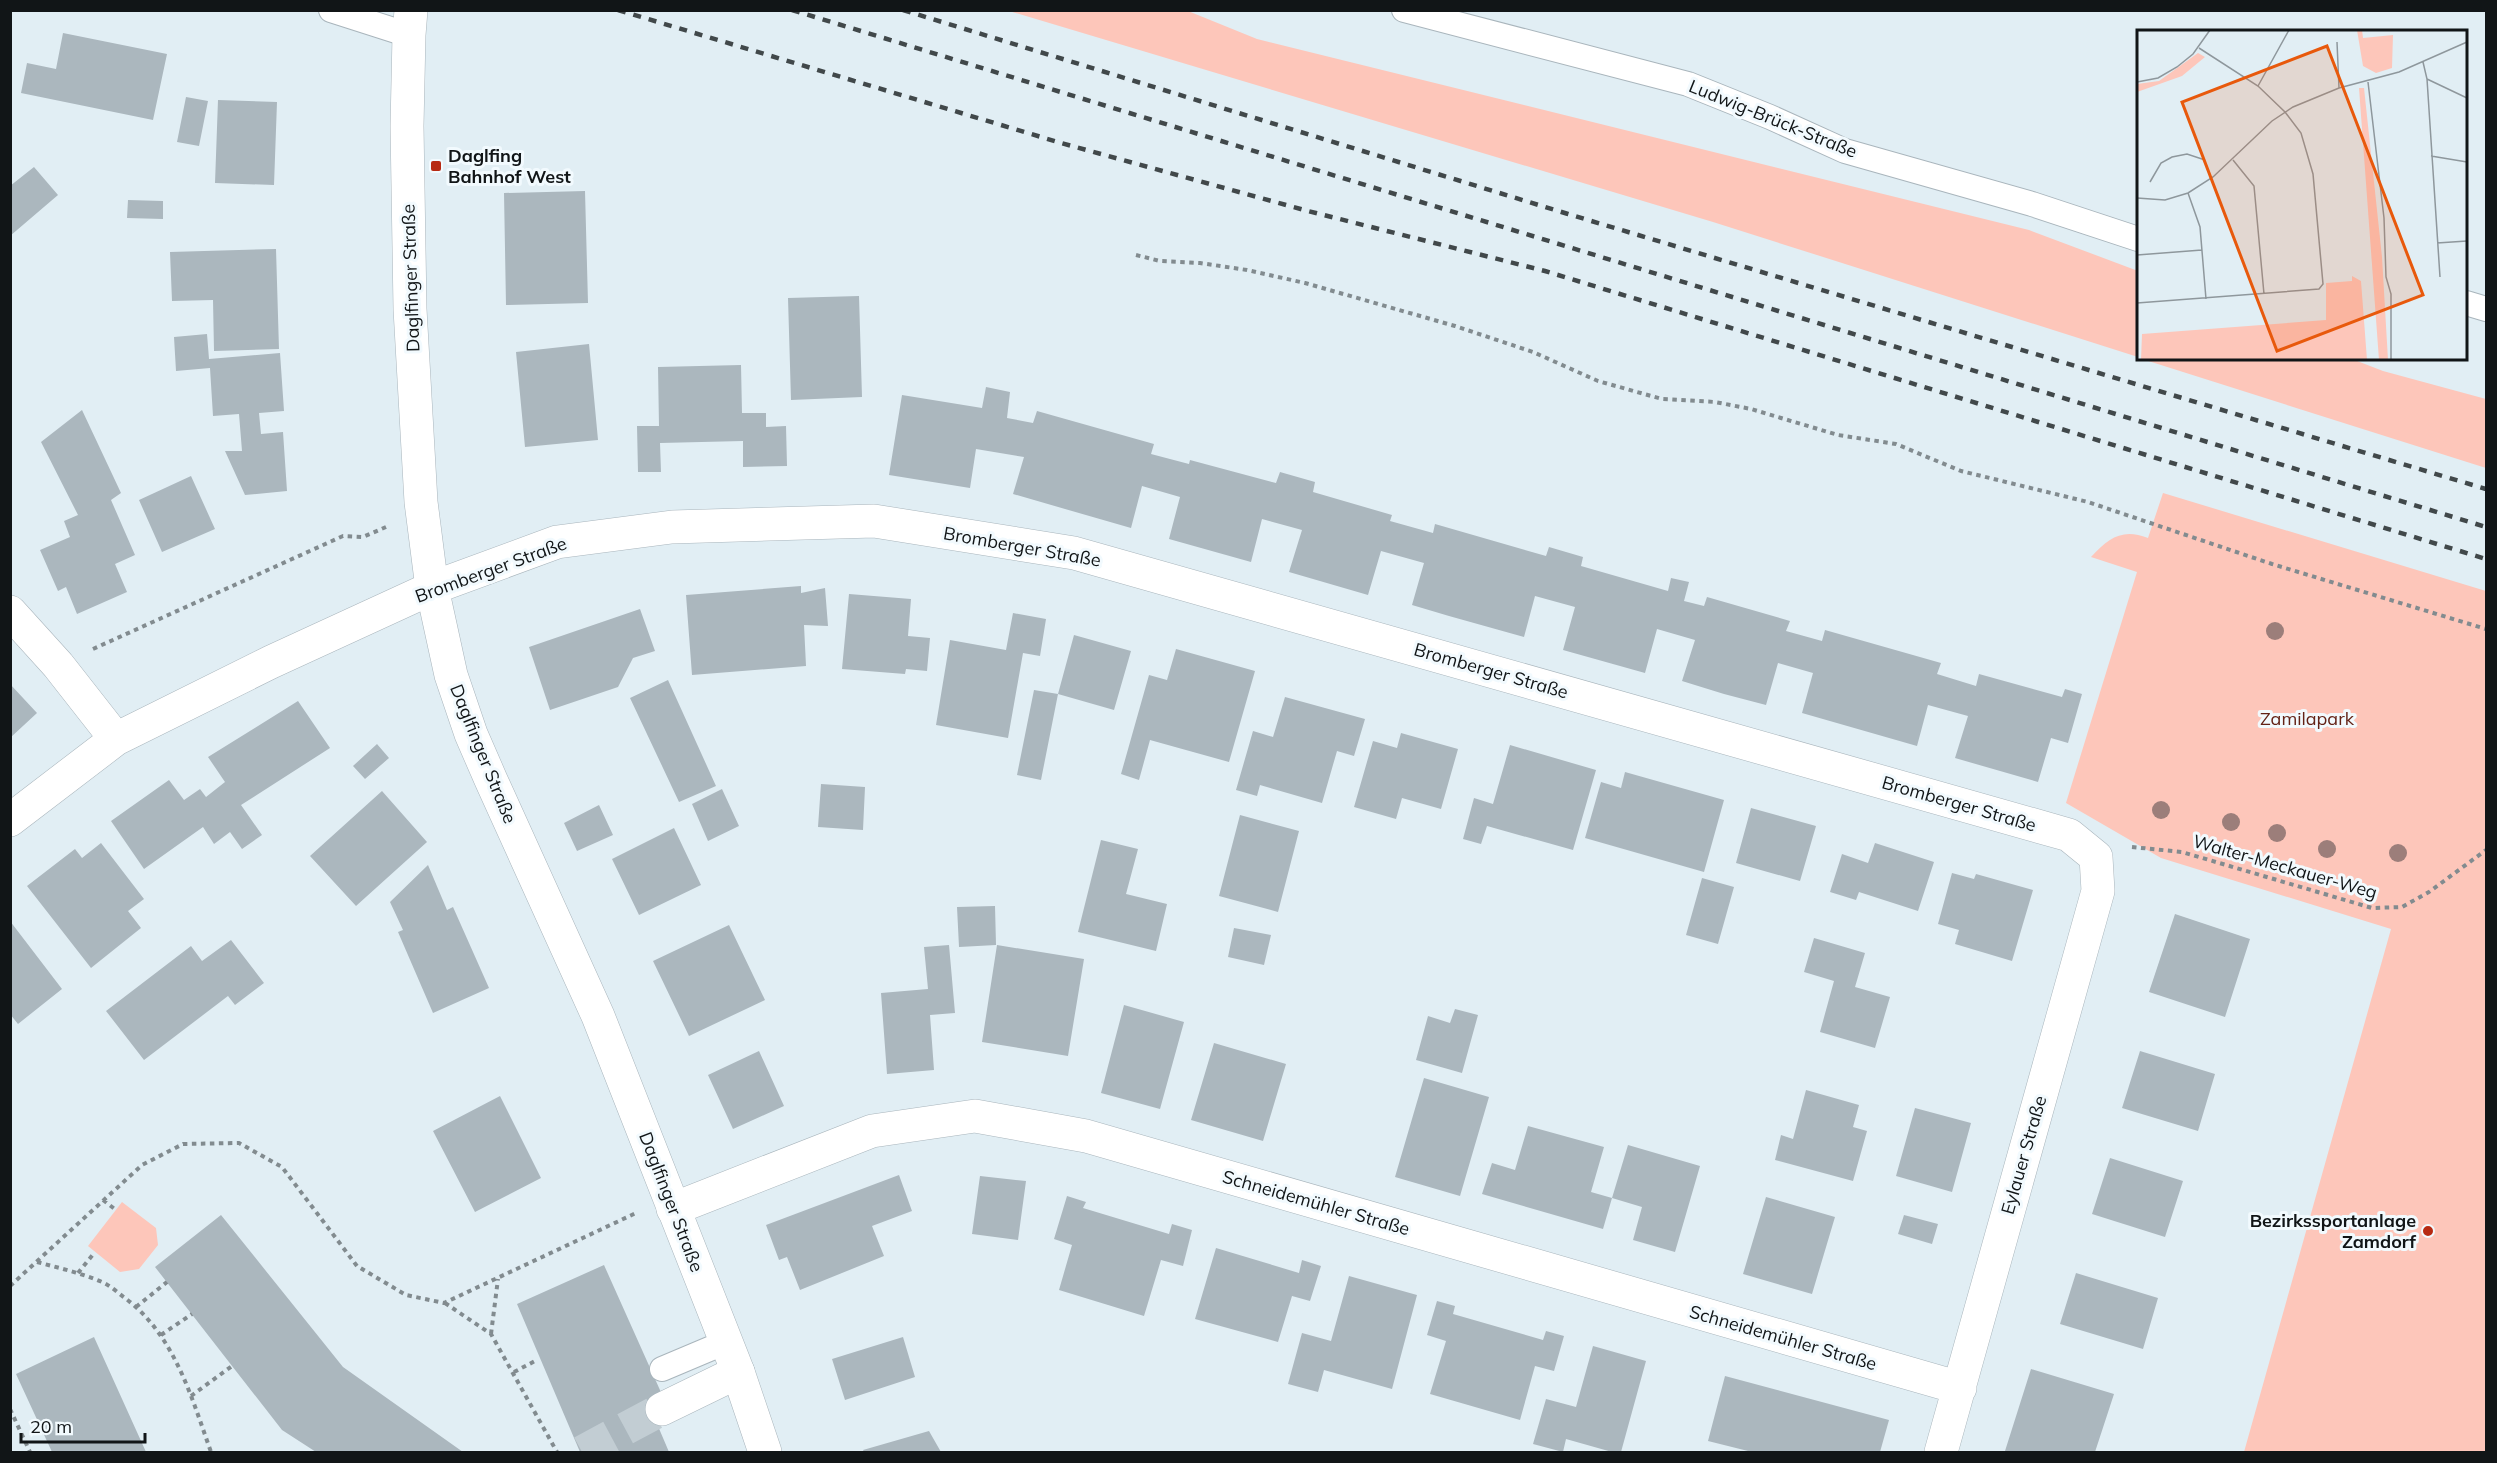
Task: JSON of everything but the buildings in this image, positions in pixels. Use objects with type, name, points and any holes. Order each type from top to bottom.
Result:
[{"type":"street","name":"Daglfinger Straße","points":[[410,23],[407,126],[411,309],[423,512],[432,588],[451,675],[471,734],[598,1016],[738,1372],[765,1452]]},
{"type":"street","name":"Bromberger Straße","points":[[10,820],[116,740],[271,662],[432,588],[557,543],[672,526],[874,521],[1062,551],[2069,836],[2096,857]]},
{"type":"street","points":[[10,612],[58,665],[116,740]]},
{"type":"street","name":"Eylauer Straße","points":[[1941,1452],[2098,891],[2096,857]]},
{"type":"street","name":"Schneidemühler Straße","points":[[671,1203],[872,1131],[975,1116],[1086,1136],[1960,1388]]},
{"type":"street","points":[[662,1409],[738,1372]]},
{"type":"lane","points":[[332,10],[410,23]]},
{"type":"lane","name":"Ludwig-Brück-Straße","points":[[1404,10],[1688,84],[1770,117],[1845,151],[2032,204],[2137,238]]},
{"type":"lane","points":[[2467,303],[2487,309]]},
{"type":"lane","points":[[662,1369],[726,1342]]},
{"type":"path","points":[[1136,255],[1160,261],[1200,262],[1305,283],[1455,326],[1533,352],[1598,381],[1662,399],[1714,402],[1838,435],[1896,444],[1961,471],[2088,502],[2271,564],[2487,629]]},
{"type":"path","points":[[58,665],[343,536],[363,537],[423,512]]},
{"type":"path","name":"Walter-Meckauer-Weg","points":[[2096,857],[2135,846],[2182,852],[2372,908],[2402,907],[2429,892],[2487,850]]},
{"type":"path","points":[[10,1286],[142,1165],[183,1144],[238,1143],[282,1167],[357,1266],[406,1295],[444,1303],[491,1334],[514,1372],[556,1452]]},
{"type":"path","points":[[103,1200],[116,1210]]},
{"type":"path","points":[[444,1303],[671,1203]]},
{"type":"path","points":[[78,1273],[95,1252]]},
{"type":"path","points":[[37,1262],[105,1283],[136,1307],[161,1335],[177,1360],[211,1452]]},
{"type":"path","points":[[491,1334],[498,1279]]},
{"type":"path","points":[[136,1307],[167,1282]]},
{"type":"path","points":[[161,1335],[192,1314]]},
{"type":"path","points":[[514,1372],[537,1360]]},
{"type":"path","points":[[191,1396],[232,1366]]},
{"type":"path","points":[[10,1409],[30,1452]]},
{"type":"green space","points":[[1009,11],[1188,11],[1257,39],[2029,230],[2137,271],[2137,357],[1713,222]]},
{"type":"green space","points":[[2145,360],[2355,360],[2383,371],[2486,399],[2486,468]]},
{"type":"green space","name":"Zamilapark","points":[[2163,493],[2486,591],[2486,1452],[2244,1452],[2391,929],[2161,858],[2066,803],[2137,572],[2091,557],[2116,537],[2131,534],[2148,538]]},
{"type":"green space","points":[[122,1202],[156,1228],[158,1245],[139,1269],[120,1272],[88,1246]]},
{"type":"tunnel","points":[[582,1452],[662,1409]]},
{"type":"railway","points":[[618,10],[1061,143],[1308,211],[1545,271],[2486,559]]},
{"type":"railway","points":[[792,10],[2486,527]]},
{"type":"railway","points":[[903,10],[1568,214],[2486,489]]},
{"type":"place","name":"Daglfing Bahnhof West","points":[[436,166]]},
{"type":"place","name":"Bezirkssportanlage Zamdorf","points":[[2428,1231]]}]
